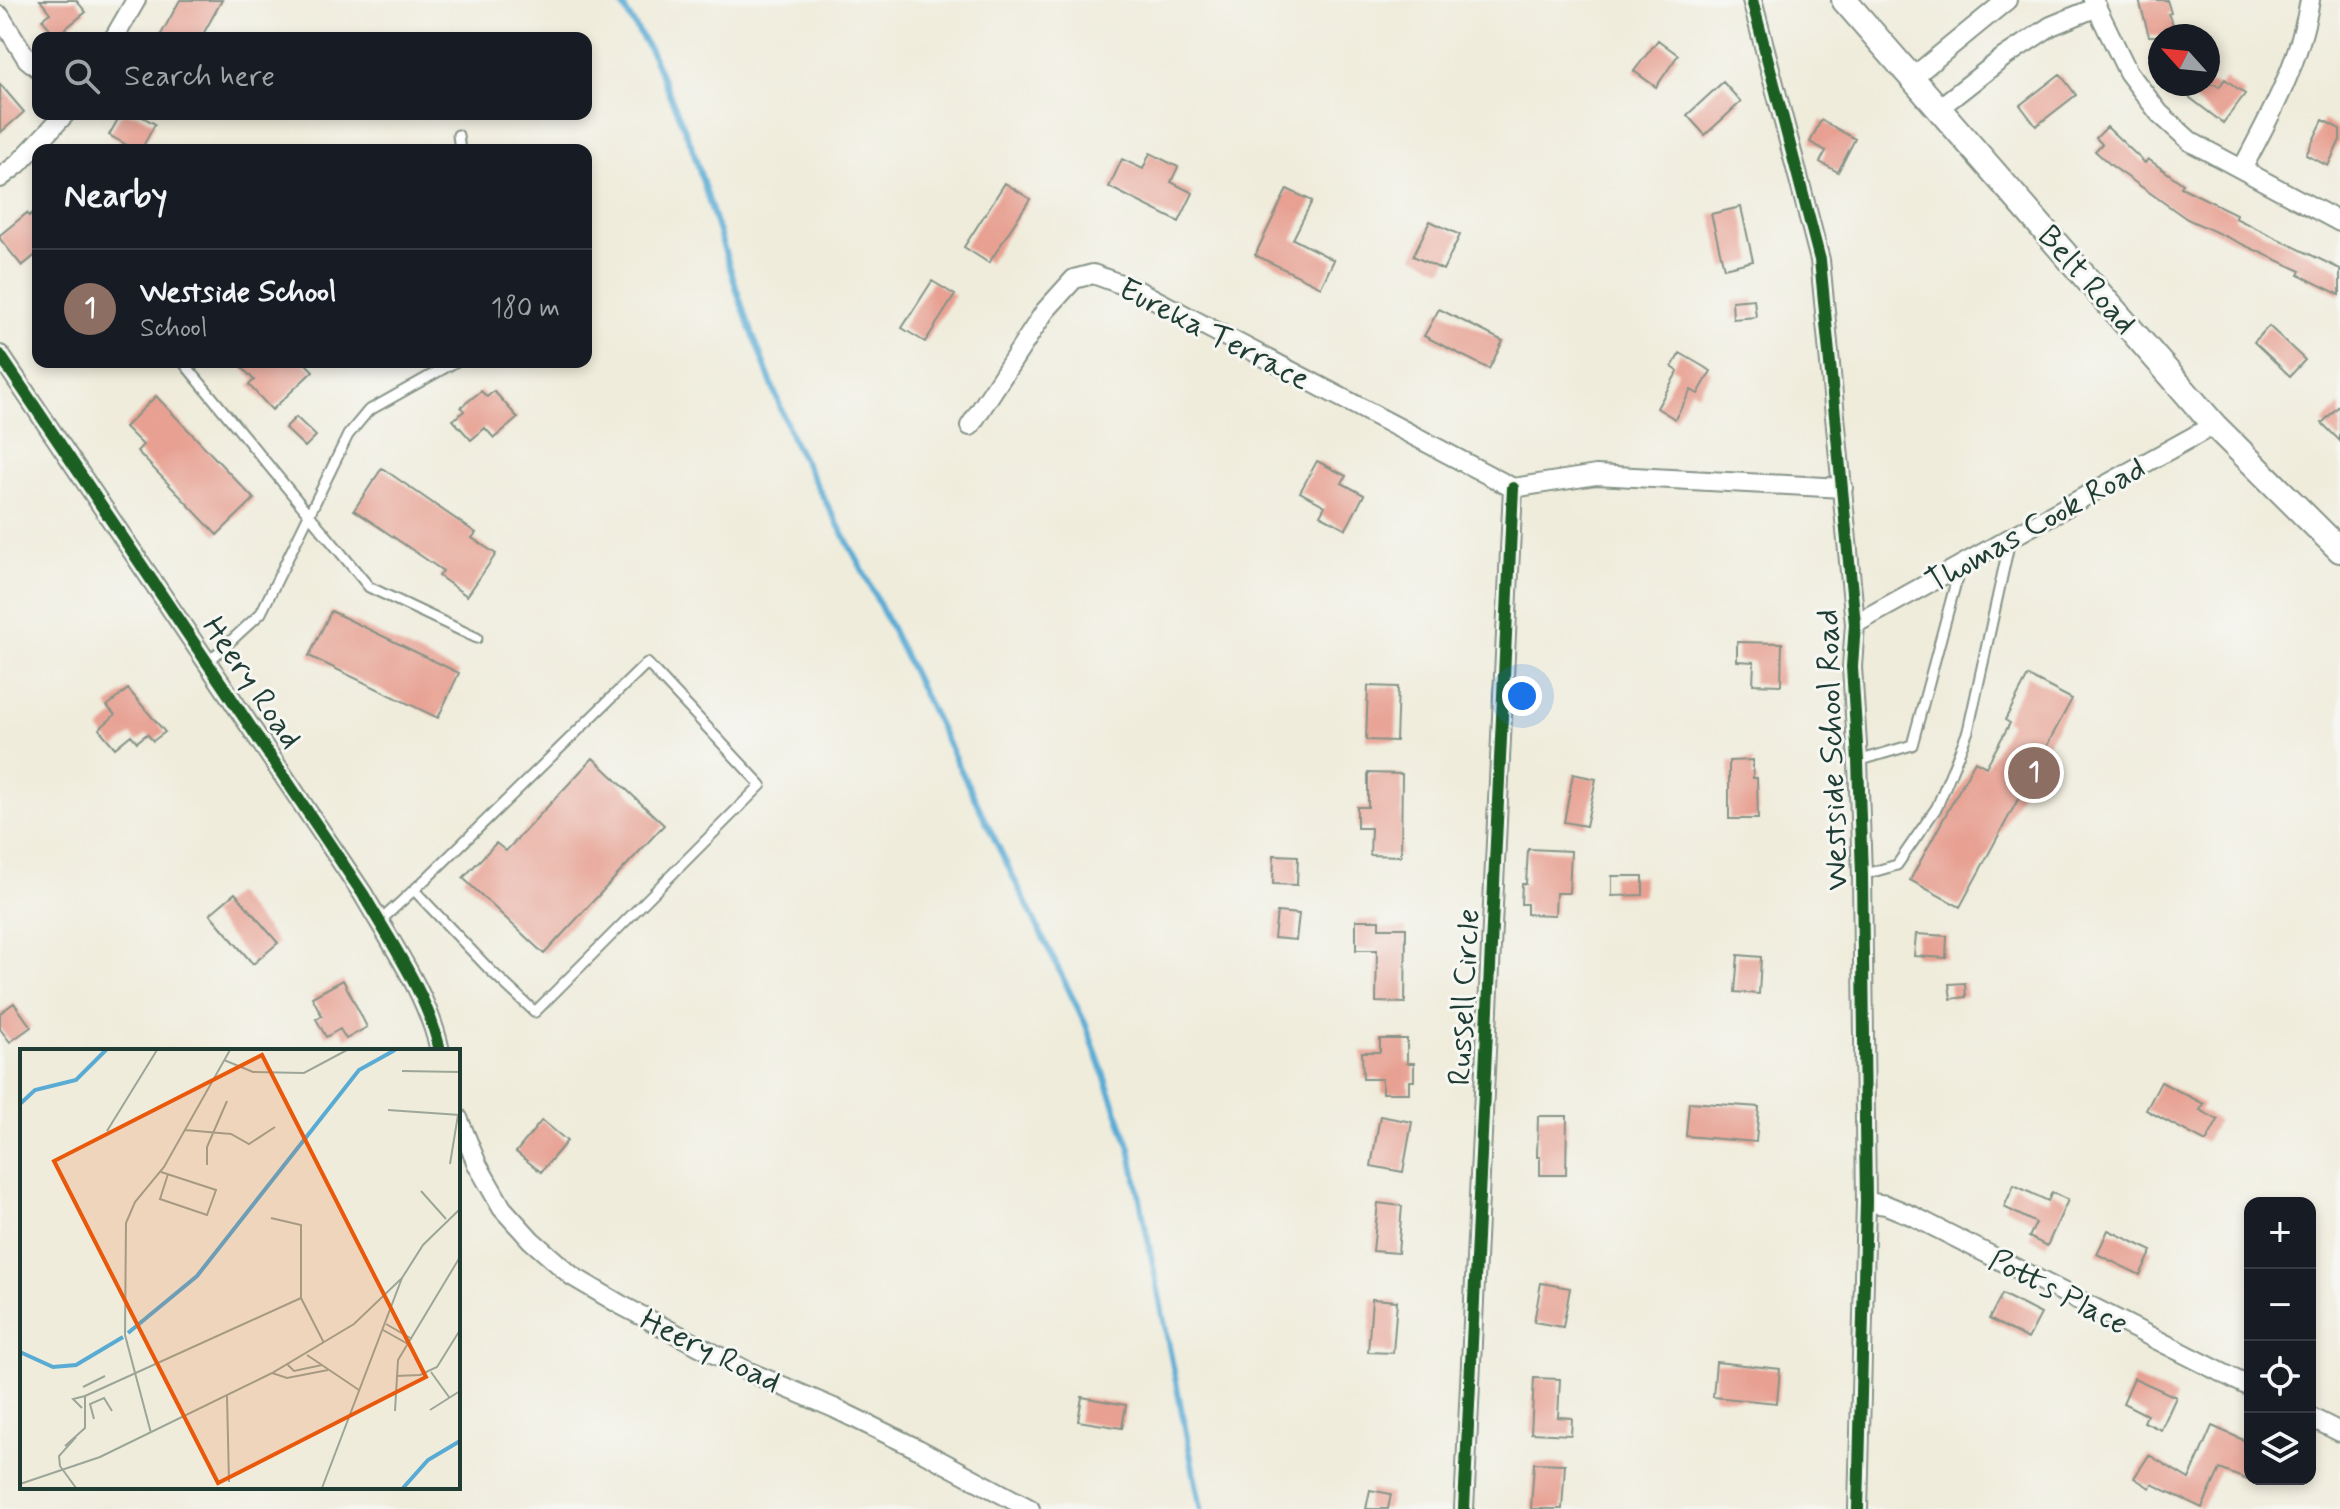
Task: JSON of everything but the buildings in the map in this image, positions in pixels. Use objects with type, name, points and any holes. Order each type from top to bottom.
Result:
[{"type":"street","points":[[117,32],[136,0]]},
{"type":"street","name":"Westside School Road","points":[[1752,0],[1820,260],[1855,624],[1852,667],[1862,875],[1866,1202],[1858,1509]]},
{"type":"street","name":"Belt Road","points":[[1844,0],[2214,425],[2340,550]]},
{"type":"street","points":[[1913,77],[2007,0]]},
{"type":"street","points":[[2242,169],[2280,97],[2305,29],[2310,0]]},
{"type":"street","points":[[1939,108],[2004,57],[2051,26],[2095,4],[2128,72],[2159,113],[2191,142],[2340,222]]},
{"type":"street","points":[[0,16],[32,63]]},
{"type":"street","points":[[37,144],[59,120]]},
{"type":"street","points":[[0,178],[32,149]]},
{"type":"street","name":"Eureka Terrace","points":[[970,426],[1045,311],[1074,279],[1093,274],[1137,290],[1513,488]]},
{"type":"street","name":"Heery Road","points":[[0,355],[363,894],[435,1029],[440,1049]]},
{"type":"street","name":"Thomas Cook Road","points":[[1855,624],[2214,425]]},
{"type":"street","points":[[1513,488],[1596,475],[1843,488]]},
{"type":"street","name":"Russell Circle","points":[[1464,1509],[1513,488]]},
{"type":"street","name":"Heery Road","points":[[460,1123],[477,1164],[502,1208],[531,1240],[572,1276],[747,1371],[876,1429],[1030,1509]]},
{"type":"street","name":"Potts Place","points":[[1866,1202],[1886,1205],[1913,1216],[2244,1384]]},
{"type":"street","points":[[2316,1420],[2340,1432]]},
{"type":"lane","points":[[458,135],[459,144]]},
{"type":"lane","points":[[188,368],[369,587],[477,638]]},
{"type":"lane","points":[[208,662],[261,613],[348,435],[368,411],[444,368]]},
{"type":"lane","points":[[1862,875],[1897,865],[1937,807],[1968,731],[2011,538]]},
{"type":"lane","points":[[1858,761],[1912,745],[1960,566]]},
{"type":"lane","points":[[379,922],[647,663],[761,785],[535,1012],[414,890]]},
{"type":"waterway","points":[[619,0],[651,52],[691,144],[741,303],[794,443],[861,567],[1086,1025],[1130,1148],[1201,1509]]},
{"type":"cycle path","points":[[1752,0],[1820,260],[1855,624],[1852,667],[1862,875],[1866,1202],[1858,1509]]},
{"type":"cycle path","points":[[0,355],[363,894],[418,990],[439,1049]]},
{"type":"cycle path","points":[[1464,1509],[1513,488]]},
{"type":"place","name":"Westside School","points":[[2034,773]]}]
